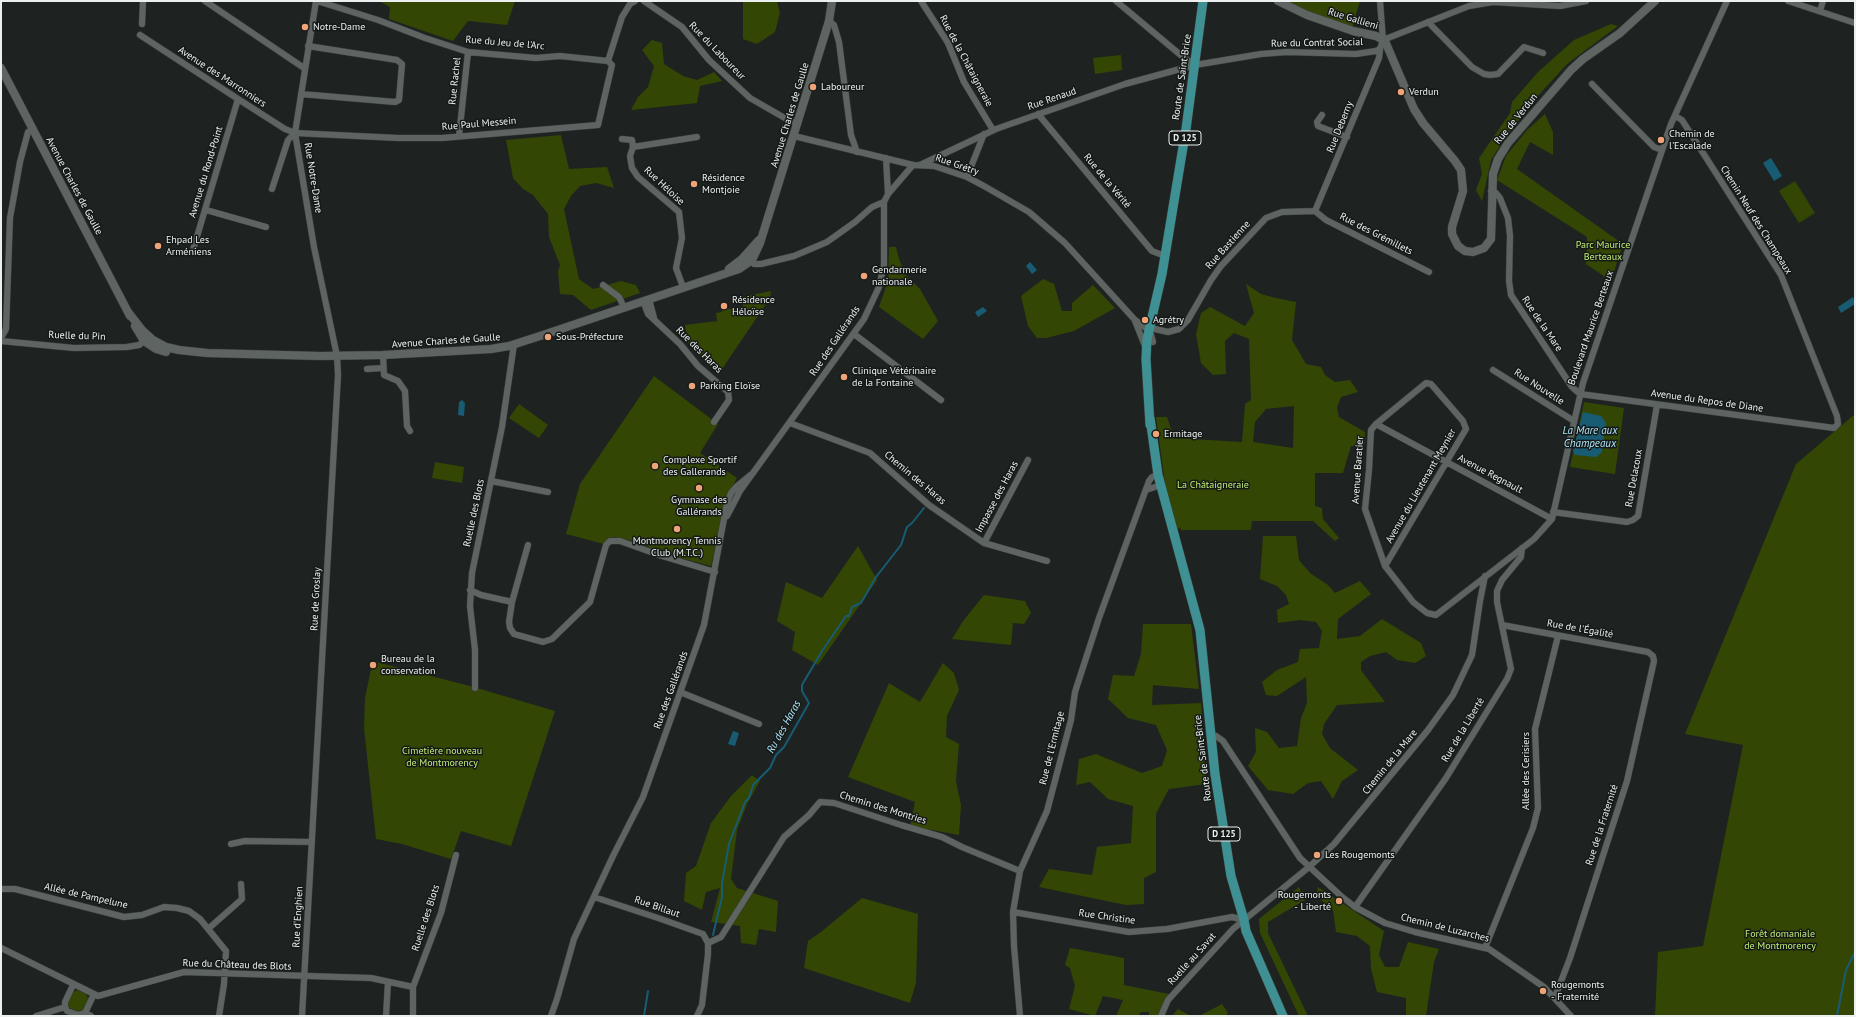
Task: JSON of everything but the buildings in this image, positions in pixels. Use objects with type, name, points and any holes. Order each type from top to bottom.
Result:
[{"type":"main road","name":"Avenue Charles de Gaulle","points":[[1,68],[128,312],[156,349],[173,353],[337,356],[491,349],[514,344],[722,274],[747,259],[764,233],[829,21],[832,1]]},
{"type":"main road","name":"Route de Saint-Brice","points":[[1203,1],[1195,65],[1162,274],[1160,305],[1146,353],[1151,454],[1156,476],[1191,592],[1200,630],[1212,746],[1228,860],[1244,920]]},
{"type":"main road","name":"Rue Gallieni","points":[[1278,1],[1320,20],[1353,32],[1369,34],[1384,40]]},
{"type":"main road","name":"Rue de Verdun","points":[[1384,40],[1388,46],[1414,109],[1423,123],[1461,170],[1463,191],[1452,230],[1455,243],[1465,251],[1473,252],[1481,250],[1490,242],[1492,232],[1491,191],[1493,174],[1498,159],[1518,129],[1570,70],[1620,33],[1655,1]]},
{"type":"main road","name":"Route de Saint-Brice","points":[[1148,375],[1153,342],[1152,329]]},
{"type":"main road","name":"D 125","points":[[1244,920],[1246,932],[1283,1016]]},
{"type":"main road","name":"D 125","points":[[1244,920],[1250,930],[1288,1016]]},
{"type":"street","points":[[142,24],[143,1]]},
{"type":"street","points":[[205,1],[304,68]]},
{"type":"street","name":"Rue Notre-Dame","points":[[316,1],[304,68],[295,133],[314,247],[337,356]]},
{"type":"street","name":"Rue du Jeu de l'Arc","points":[[316,1],[378,20],[425,38],[468,52],[536,58],[560,56],[608,61]]},
{"type":"street","points":[[608,61],[622,17],[630,4],[635,1]]},
{"type":"street","name":"Rue du Laboureur","points":[[644,1],[682,27],[709,60],[750,98],[798,124]]},
{"type":"street","name":"Rue de la Châtaigneraie","points":[[920,1],[948,43],[964,82],[993,130]]},
{"type":"street","points":[[1116,1],[1183,57],[1195,65]]},
{"type":"street","points":[[1380,1],[1384,40],[1380,50]]},
{"type":"street","name":"Rue Gallieni","points":[[1384,40],[1469,6],[1494,2],[1560,6],[1586,1]]},
{"type":"street","name":"Boulevard Maurice Berteaux","points":[[1552,519],[1580,394],[1662,150],[1675,116],[1727,1]]},
{"type":"street","points":[[1788,1],[1855,23]]},
{"type":"street","points":[[1820,11],[1823,1]]},
{"type":"street","points":[[829,21],[834,25],[839,42],[852,135],[857,152]]},
{"type":"street","points":[[1428,22],[1472,67],[1484,74],[1498,74],[1524,47],[1543,53]]},
{"type":"street","name":"Avenue des Marronniers","points":[[140,35],[285,129],[295,133]]},
{"type":"street","points":[[301,94],[395,102],[399,100],[402,64],[397,60],[308,46]]},
{"type":"street","name":"Rue du Contrat Social","points":[[1195,65],[1261,54],[1287,52],[1356,54],[1380,50]]},
{"type":"street","name":"Rue Deberny","points":[[1315,211],[1379,58],[1380,50]]},
{"type":"street","name":"Rue Rachel","points":[[459,136],[468,52]]},
{"type":"street","name":"Rue Paul Messein","points":[[295,133],[398,138],[459,136],[598,125],[612,65],[608,61]]},
{"type":"street","name":"Rue Renaud","points":[[920,165],[993,130],[1125,84],[1195,65]]},
{"type":"street","points":[[1592,84],[1654,147],[1662,150]]},
{"type":"street","name":"Avenue du Rond-Point","points":[[193,250],[238,99]]},
{"type":"street","name":"Rue de la Vérité","points":[[1038,114],[1152,251],[1165,256]]},
{"type":"street","points":[[1322,116],[1317,122],[1318,126],[1347,137]]},
{"type":"street","name":"Chemin Neuf des Champeaux","points":[[1675,116],[1682,120],[1781,275],[1837,416],[1838,424],[1831,429]]},
{"type":"street","points":[[1,338],[6,329],[10,218],[20,162],[28,132],[33,129]]},
{"type":"street","points":[[272,188],[288,140],[295,133]]},
{"type":"street","points":[[967,177],[984,134]]},
{"type":"street","name":"Rue Grétry","points":[[794,136],[913,165],[934,166],[967,177],[1029,212],[1065,243],[1141,326],[1152,329]]},
{"type":"street","points":[[622,139],[632,140],[633,147],[697,137]]},
{"type":"street","name":"Rue Héloise","points":[[633,147],[630,156],[632,168],[638,177],[679,212],[682,238],[676,268],[683,287]]},
{"type":"street","points":[[886,158],[888,194]]},
{"type":"street","name":"Rue des Gallérands","points":[[550,1016],[557,999],[574,939],[643,797],[704,626],[727,503],[731,493],[742,481],[753,473],[854,334],[870,308],[880,287],[884,265],[884,202],[888,194],[913,165]]},
{"type":"street","name":"Rue de la Mare","points":[[1491,191],[1494,191],[1500,198],[1508,218],[1510,236],[1509,281],[1511,295],[1572,387],[1580,394]]},
{"type":"street","points":[[747,259],[761,264],[787,258],[827,242],[856,222],[872,207],[884,202]]},
{"type":"street","points":[[206,210],[266,226]]},
{"type":"street","name":"Rue des Grémillets","points":[[1315,211],[1326,220],[1429,272]]},
{"type":"street","name":"Rue Bastienne","points":[[1152,329],[1168,332],[1179,329],[1188,320],[1211,280],[1221,266],[1266,218],[1282,212],[1315,211]]},
{"type":"street","points":[[603,285],[619,297],[624,307]]},
{"type":"street","name":"Rue des Haras","points":[[646,300],[646,310],[654,320],[680,344],[692,359],[729,395],[727,404],[714,422]]},
{"type":"street","name":"Rue Grétry","points":[[1135,320],[1145,345],[1146,353]]},
{"type":"street","points":[[854,334],[941,400]]},
{"type":"street","name":"Ruelle du Pin","points":[[1,342],[74,348],[127,347],[139,345],[147,339]]},
{"type":"street","name":"Ruelle des Blots","points":[[475,688],[475,650],[470,606],[470,590],[472,573],[502,427],[514,344]]},
{"type":"street","points":[[383,355],[384,375],[398,381],[405,390],[407,426],[410,431]]},
{"type":"street","name":"Rue de Groslay","points":[[312,842],[338,376],[337,356]]},
{"type":"street","points":[[367,369],[383,368]]},
{"type":"street","name":"Rue Nouvelle","points":[[1493,370],[1574,422]]},
{"type":"street","name":"Avenue du Lieutenant Meynier","points":[[1376,424],[1426,383],[1431,384],[1466,425],[1466,429],[1386,566]]},
{"type":"street","name":"Avenue du Repos de Diane","points":[[1580,394],[1831,429]]},
{"type":"street","name":"Rue Delacoux","points":[[1553,512],[1627,522],[1638,516],[1657,405]]},
{"type":"street","name":"Chemin des Haras","points":[[790,423],[870,453],[929,505],[984,543],[1047,561]]},
{"type":"street","name":"Avenue Regnault","points":[[1376,424],[1552,519]]},
{"type":"street","name":"Avenue Baratier","points":[[1376,424],[1371,430],[1365,509],[1386,566],[1413,602],[1431,615],[1436,615],[1485,576]]},
{"type":"street","name":"Impasse des Haras","points":[[984,543],[1028,460]]},
{"type":"street","name":"Rue de l'Ermitage","points":[[1020,1016],[1014,946],[1013,912],[1020,871],[1047,810],[1071,720],[1075,692],[1099,618],[1150,478],[1156,476]]},
{"type":"street","points":[[491,481],[548,492]]},
{"type":"street","points":[[1146,490],[1159,486]]},
{"type":"street","points":[[1485,576],[1534,539],[1552,519]]},
{"type":"street","points":[[528,545],[512,602],[509,622],[510,628],[514,634],[543,642],[552,639],[590,602],[606,545],[610,541],[615,540],[715,572]]},
{"type":"street","name":"Rue de la Liberté","points":[[1355,907],[1446,778],[1507,679],[1511,669],[1497,602],[1497,591],[1502,580],[1521,557],[1522,548]]},
{"type":"street","name":"Chemin de la Mare","points":[[1244,920],[1309,868],[1334,844],[1406,759],[1428,730],[1453,694],[1472,655],[1485,576]]},
{"type":"street","points":[[470,590],[481,595],[512,602]]},
{"type":"street","name":"Rue de l'Égalité","points":[[1502,625],[1648,652],[1653,656]]},
{"type":"street","name":"Allée des Cerisiers","points":[[1485,948],[1533,828],[1538,808],[1535,729],[1558,636]]},
{"type":"street","name":"Rue de la Fraternité","points":[[1555,997],[1570,958],[1627,781],[1654,661],[1653,656]]},
{"type":"street","points":[[680,692],[759,724]]},
{"type":"street","name":"Chemin de Luzarches","points":[[1211,735],[1220,738],[1231,752],[1300,858],[1309,868],[1355,907],[1392,925],[1415,932],[1485,948],[1508,961],[1544,987],[1555,997],[1571,1016]]},
{"type":"street","points":[[1212,746],[1224,747],[1231,752]]},
{"type":"street","name":"Chemin des Montries","points":[[708,943],[721,937],[784,837],[809,815],[820,802],[834,803],[942,837],[1020,871]]},
{"type":"street","points":[[231,844],[245,841],[312,842]]},
{"type":"street","name":"Rue d'Enghien","points":[[302,1016],[312,842]]},
{"type":"street","name":"Ruelle des Blots","points":[[413,987],[441,913],[456,855]]},
{"type":"street","points":[[208,929],[242,899],[241,884]]},
{"type":"street","name":"Allée de Pampelune","points":[[1,889],[15,889],[124,917],[142,915],[164,907],[189,911],[200,919],[226,951],[225,974],[219,1016]]},
{"type":"street","name":"Rue Billaut","points":[[594,898],[661,918],[703,934],[708,943]]},
{"type":"street","name":"Rue Christine","points":[[1013,912],[1129,932],[1167,929],[1232,917],[1244,920]]},
{"type":"street","name":"Ruelle au Savat","points":[[1161,1016],[1168,1000],[1228,935],[1244,920]]},
{"type":"street","points":[[698,1016],[702,1005],[708,943]]},
{"type":"street","name":"Rue du Château des Blots","points":[[1,948],[73,985],[98,996],[184,972],[371,978],[413,987]]},
{"type":"street","points":[[386,1016],[388,982]]},
{"type":"street","points":[[73,985],[65,1002],[67,1011],[78,1015],[88,1014],[94,994]]},
{"type":"street","points":[[413,987],[413,1016]]},
{"type":"street","points":[[36,1016],[65,1007]]},
{"type":"green space","points":[[379,1],[515,1],[507,25],[468,21],[453,41],[389,19],[390,7]]},
{"type":"green space","points":[[743,1],[777,1],[780,13],[775,32],[757,44],[743,39]]},
{"type":"green space","points":[[1286,1],[1360,1],[1352,28],[1310,13]]},
{"type":"green space","points":[[1611,24],[1618,26],[1567,64],[1536,98],[1505,138],[1491,160],[1482,201],[1476,190],[1482,174],[1479,158],[1510,113],[1512,102],[1538,72],[1574,40]]},
{"type":"green space","points":[[652,40],[662,43],[664,64],[683,76],[697,80],[714,72],[722,81],[700,86],[697,103],[631,110],[638,97],[648,87],[654,66],[642,50]]},
{"type":"green space","points":[[1121,55],[1122,70],[1095,74],[1093,58]]},
{"type":"green space","name":"Parc Maurice Berteaux","points":[[1545,114],[1553,132],[1553,155],[1530,142],[1517,169],[1623,244],[1611,281],[1586,264],[1587,237],[1497,180],[1506,156],[1527,130]]},
{"type":"green space","points":[[561,135],[569,169],[607,167],[614,188],[596,183],[580,186],[571,196],[564,209],[579,279],[593,289],[621,281],[636,285],[640,293],[591,310],[573,295],[560,294],[558,271],[560,265],[549,237],[548,214],[533,195],[523,189],[513,178],[506,140]]},
{"type":"green space","points":[[1795,181],[1815,213],[1799,223],[1779,191]]},
{"type":"green space","points":[[889,247],[896,247],[899,259],[906,275],[920,289],[938,321],[923,339],[879,307],[888,281]]},
{"type":"green space","points":[[1043,279],[1054,284],[1062,311],[1072,311],[1072,303],[1093,285],[1115,308],[1074,331],[1046,338],[1037,338],[1028,326],[1021,296]]},
{"type":"green space","name":"La Châtaigneraie","points":[[1246,284],[1261,294],[1296,302],[1292,340],[1306,364],[1321,367],[1325,375],[1335,382],[1350,380],[1358,392],[1341,397],[1337,408],[1339,417],[1365,432],[1364,446],[1351,446],[1343,473],[1315,473],[1315,506],[1322,508],[1323,519],[1339,538],[1335,541],[1313,521],[1252,521],[1251,530],[1177,529],[1165,484],[1156,417],[1167,417],[1174,438],[1242,442],[1245,404],[1251,400],[1249,339],[1234,333],[1225,341],[1226,374],[1213,375],[1201,363],[1196,334],[1201,313],[1210,307],[1245,326],[1254,313]],"holes":[[[1294,406],[1293,448],[1253,442],[1255,422],[1266,409]]]},
{"type":"green space","points":[[771,291],[770,298],[718,375],[688,342],[685,325],[717,321],[716,313],[722,312],[722,310],[743,307],[742,297]]},
{"type":"green space","name":"Complexe Sportif des Gallerands","points":[[654,376],[718,424],[700,453],[737,478],[727,496],[711,566],[669,555],[633,541],[614,537],[608,538],[604,544],[566,534],[580,484]]},
{"type":"green space","points":[[1584,402],[1624,408],[1615,474],[1570,467]]},
{"type":"green space","points":[[519,404],[548,425],[539,438],[509,418]]},
{"type":"green space","name":"Forêt domaniale de Montmorency","points":[[1855,414],[1855,1016],[1655,1016],[1658,952],[1703,946],[1743,745],[1685,734],[1796,464]]},
{"type":"green space","points":[[435,462],[464,467],[462,483],[432,478]]},
{"type":"green space","points":[[1263,536],[1296,536],[1299,560],[1310,573],[1328,585],[1335,593],[1360,581],[1371,594],[1338,619],[1337,639],[1360,636],[1382,619],[1421,643],[1426,656],[1415,663],[1397,660],[1386,652],[1370,656],[1361,662],[1361,670],[1385,702],[1337,705],[1324,724],[1322,734],[1330,748],[1358,770],[1342,781],[1333,799],[1321,781],[1308,783],[1293,794],[1268,790],[1248,766],[1256,752],[1255,728],[1267,732],[1279,748],[1297,746],[1301,718],[1307,703],[1306,677],[1277,696],[1266,695],[1262,682],[1277,670],[1298,662],[1300,649],[1319,648],[1322,631],[1316,622],[1300,620],[1278,623],[1277,610],[1289,604],[1286,595],[1277,586],[1260,579]]},
{"type":"green space","points":[[858,546],[877,580],[818,665],[792,650],[795,632],[777,621],[786,582],[822,598]]},
{"type":"green space","points":[[984,595],[1025,601],[1031,613],[1024,624],[1013,623],[1011,645],[952,639],[963,621]]},
{"type":"green space","points":[[1143,624],[1191,624],[1199,689],[1153,685],[1152,705],[1201,703],[1207,784],[1169,789],[1164,798],[1156,814],[1156,872],[1144,878],[1144,904],[1126,905],[1039,887],[1049,869],[1092,875],[1097,847],[1131,843],[1133,806],[1108,799],[1090,782],[1076,785],[1079,759],[1096,754],[1142,773],[1162,766],[1167,750],[1156,725],[1128,718],[1108,699],[1113,675],[1134,676],[1141,654]]},
{"type":"green space","name":"Cimetière nouveau de Montmorency","points":[[376,662],[470,686],[555,711],[511,846],[461,831],[451,859],[402,844],[376,839],[364,728],[365,698],[371,669],[375,669]]},
{"type":"green space","points":[[943,663],[954,673],[959,690],[947,716],[946,737],[959,744],[956,781],[961,805],[959,835],[910,826],[915,802],[848,777],[889,683],[920,702]]},
{"type":"green space","points":[[752,775],[760,781],[747,804],[737,830],[731,879],[737,888],[778,901],[776,932],[759,929],[756,945],[741,943],[740,926],[711,922],[720,888],[706,892],[702,910],[684,901],[686,873],[696,866],[711,823],[731,796]]},
{"type":"green space","points":[[1299,887],[1305,900],[1268,922],[1268,933],[1308,1016],[1299,1016],[1260,933],[1259,919]]},
{"type":"green space","points":[[1318,887],[1384,931],[1379,955],[1385,967],[1399,967],[1408,942],[1439,949],[1434,962],[1426,1016],[1406,1016],[1406,998],[1377,992],[1371,969],[1370,946],[1357,936],[1336,932],[1333,910],[1316,896]]},
{"type":"green space","points":[[862,898],[918,914],[916,983],[910,1003],[804,968],[808,941]]},
{"type":"green space","points":[[1070,948],[1124,958],[1124,985],[1169,994],[1157,1016],[1149,1016],[1149,1012],[1141,1012],[1138,1016],[1116,1016],[1123,1000],[1103,996],[1095,1016],[1069,1009],[1075,986],[1070,968],[1065,965]]},
{"type":"green space","points":[[78,990],[86,993],[88,999],[83,1010],[77,1011],[69,1008],[67,1003],[73,992]]},
{"type":"green space","points":[[1222,1004],[1228,1013],[1226,1016],[1199,1016]]},
{"type":"green space","points":[[1178,1009],[1191,1016],[1172,1016]]},
{"type":"water","points":[[1771,158],[1782,176],[1774,181],[1763,163]]},
{"type":"water","points":[[1030,262],[1037,270],[1032,274],[1026,266]]},
{"type":"water","points":[[1853,297],[1855,304],[1841,313],[1838,307]]},
{"type":"water","points":[[983,307],[987,311],[978,317],[975,312]]},
{"type":"water","points":[[462,400],[465,403],[464,416],[458,415],[459,402]]},
{"type":"water","name":"La Mare aux Champeaux","points":[[1583,412],[1601,416],[1606,423],[1602,452],[1596,457],[1575,455],[1573,451]]},
{"type":"water","points":[[733,731],[739,733],[735,746],[728,744]]},
{"type":"waterway","name":"Ru des Haras","points":[[713,935],[722,897],[722,883],[729,844],[753,785],[770,768],[776,755],[784,747],[809,703],[802,691],[802,685],[822,651],[846,616],[849,616],[852,607],[861,603],[876,577],[901,545],[907,527],[924,508]]},
{"type":"waterway","points":[[1837,1016],[1846,970],[1855,952]]},
{"type":"waterway","name":"Ru des Haras","points":[[644,1016],[648,991]]},
{"type":"place","name":"Notre-Dame","points":[[305,27]]},
{"type":"place","name":"Laboureur","points":[[813,87]]},
{"type":"place","name":"Verdun","points":[[1401,92]]},
{"type":"place","name":"Chemin de l'Escalade","points":[[1661,140]]},
{"type":"place","name":"Résidence Montjoie","points":[[694,184]]},
{"type":"place","name":"Ehpad Les Arméniens","points":[[158,246]]},
{"type":"place","name":"Gendarmerie nationale","points":[[864,276]]},
{"type":"place","name":"Résidence Héloïse","points":[[724,306]]},
{"type":"place","name":"Agrétry","points":[[1145,320]]},
{"type":"place","name":"Sous-Préfecture","points":[[548,337]]},
{"type":"place","name":"Clinique Vétérinaire de la Fontaine","points":[[844,377]]},
{"type":"place","name":"Parking Eloïse","points":[[692,386]]},
{"type":"place","name":"Ermitage","points":[[1156,434]]},
{"type":"place","name":"Complexe Sportif des Gallerands","points":[[655,466]]},
{"type":"place","name":"Gymnase des Gallérands","points":[[699,488]]},
{"type":"place","name":"Montmorency Tennis Club (M.T.C.)","points":[[677,529]]},
{"type":"place","name":"Bureau de la conservation","points":[[373,665]]},
{"type":"place","name":"Les Rougemonts","points":[[1317,855]]},
{"type":"place","name":"Rougemonts - Liberté","points":[[1339,901]]},
{"type":"place","name":"Rougemonts - Fraternité","points":[[1543,991]]}]
